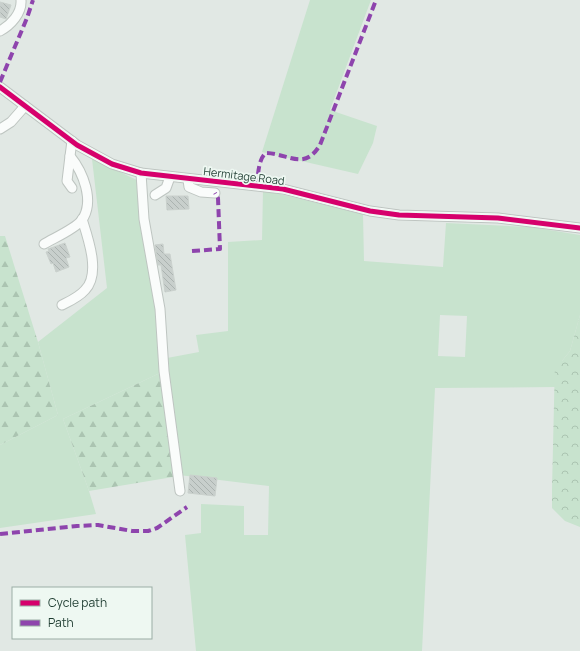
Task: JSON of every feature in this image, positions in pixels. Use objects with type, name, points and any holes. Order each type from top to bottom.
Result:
[{"type":"street","points":[[0,31],[15,18],[21,4],[21,0]]},
{"type":"street","name":"Hermitage Road","points":[[0,87],[72,141],[112,164],[141,173],[188,180],[283,189],[370,211],[400,214],[498,218],[580,228]]},
{"type":"street","points":[[0,130],[11,122],[25,106]]},
{"type":"street","points":[[72,141],[68,181],[72,188]]},
{"type":"street","points":[[44,244],[73,227],[82,219],[86,210],[88,197],[79,168],[70,156]]},
{"type":"street","points":[[141,173],[144,219],[160,309],[164,371],[180,491]]},
{"type":"street","points":[[155,195],[166,188],[170,177]]},
{"type":"street","points":[[188,180],[189,188],[201,192],[215,192]]},
{"type":"street","points":[[62,305],[74,299],[86,290],[92,279],[93,268],[89,240],[82,219]]},
{"type":"green space","points":[[310,0],[371,0],[330,110],[377,126],[373,143],[358,174],[262,152]]},
{"type":"green space","points":[[92,159],[137,180],[157,320],[162,372],[63,419],[96,514],[0,528],[0,445],[58,415],[38,342],[107,288]]},
{"type":"green space","points":[[263,190],[363,214],[364,261],[443,267],[446,223],[531,227],[580,235],[580,315],[570,351],[562,361],[555,361],[555,387],[435,388],[422,651],[196,651],[185,535],[201,533],[201,504],[244,506],[244,535],[268,535],[269,486],[179,475],[167,358],[199,352],[196,335],[228,331],[228,242],[262,240]],"holes":[[[440,315],[467,316],[465,357],[438,356]]]},
{"type":"green space","points":[[0,236],[5,236],[38,342],[58,415],[0,445]]},
{"type":"green space","points":[[580,315],[580,527],[565,521],[552,508],[552,489],[555,360],[562,361],[570,351]]},
{"type":"green space","points":[[162,372],[173,477],[89,491],[63,419]]},
{"type":"building","points":[[0,2],[11,5],[6,19],[0,17]]},
{"type":"building","points":[[166,196],[188,196],[189,209],[167,210]]},
{"type":"building","points":[[65,243],[70,257],[66,258],[69,267],[56,272],[53,263],[51,264],[46,252],[49,251],[48,249]]},
{"type":"building","points":[[163,244],[164,254],[170,254],[176,290],[165,292],[161,265],[158,265],[155,245]]},
{"type":"building","points":[[190,475],[217,478],[215,496],[188,493]]},
{"type":"marked path","points":[[0,82],[33,0]]},
{"type":"marked path","points":[[257,186],[261,159],[266,153],[302,159],[314,153],[320,145],[376,0]]},
{"type":"marked path","points":[[192,251],[220,249],[218,198],[215,193]]},
{"type":"marked path","points":[[0,534],[98,525],[132,531],[148,531],[157,528],[187,507]]},
{"type":"cycle path","points":[[0,87],[77,145],[112,164],[141,173],[283,189],[370,211],[399,215],[498,218],[580,228]]}]
